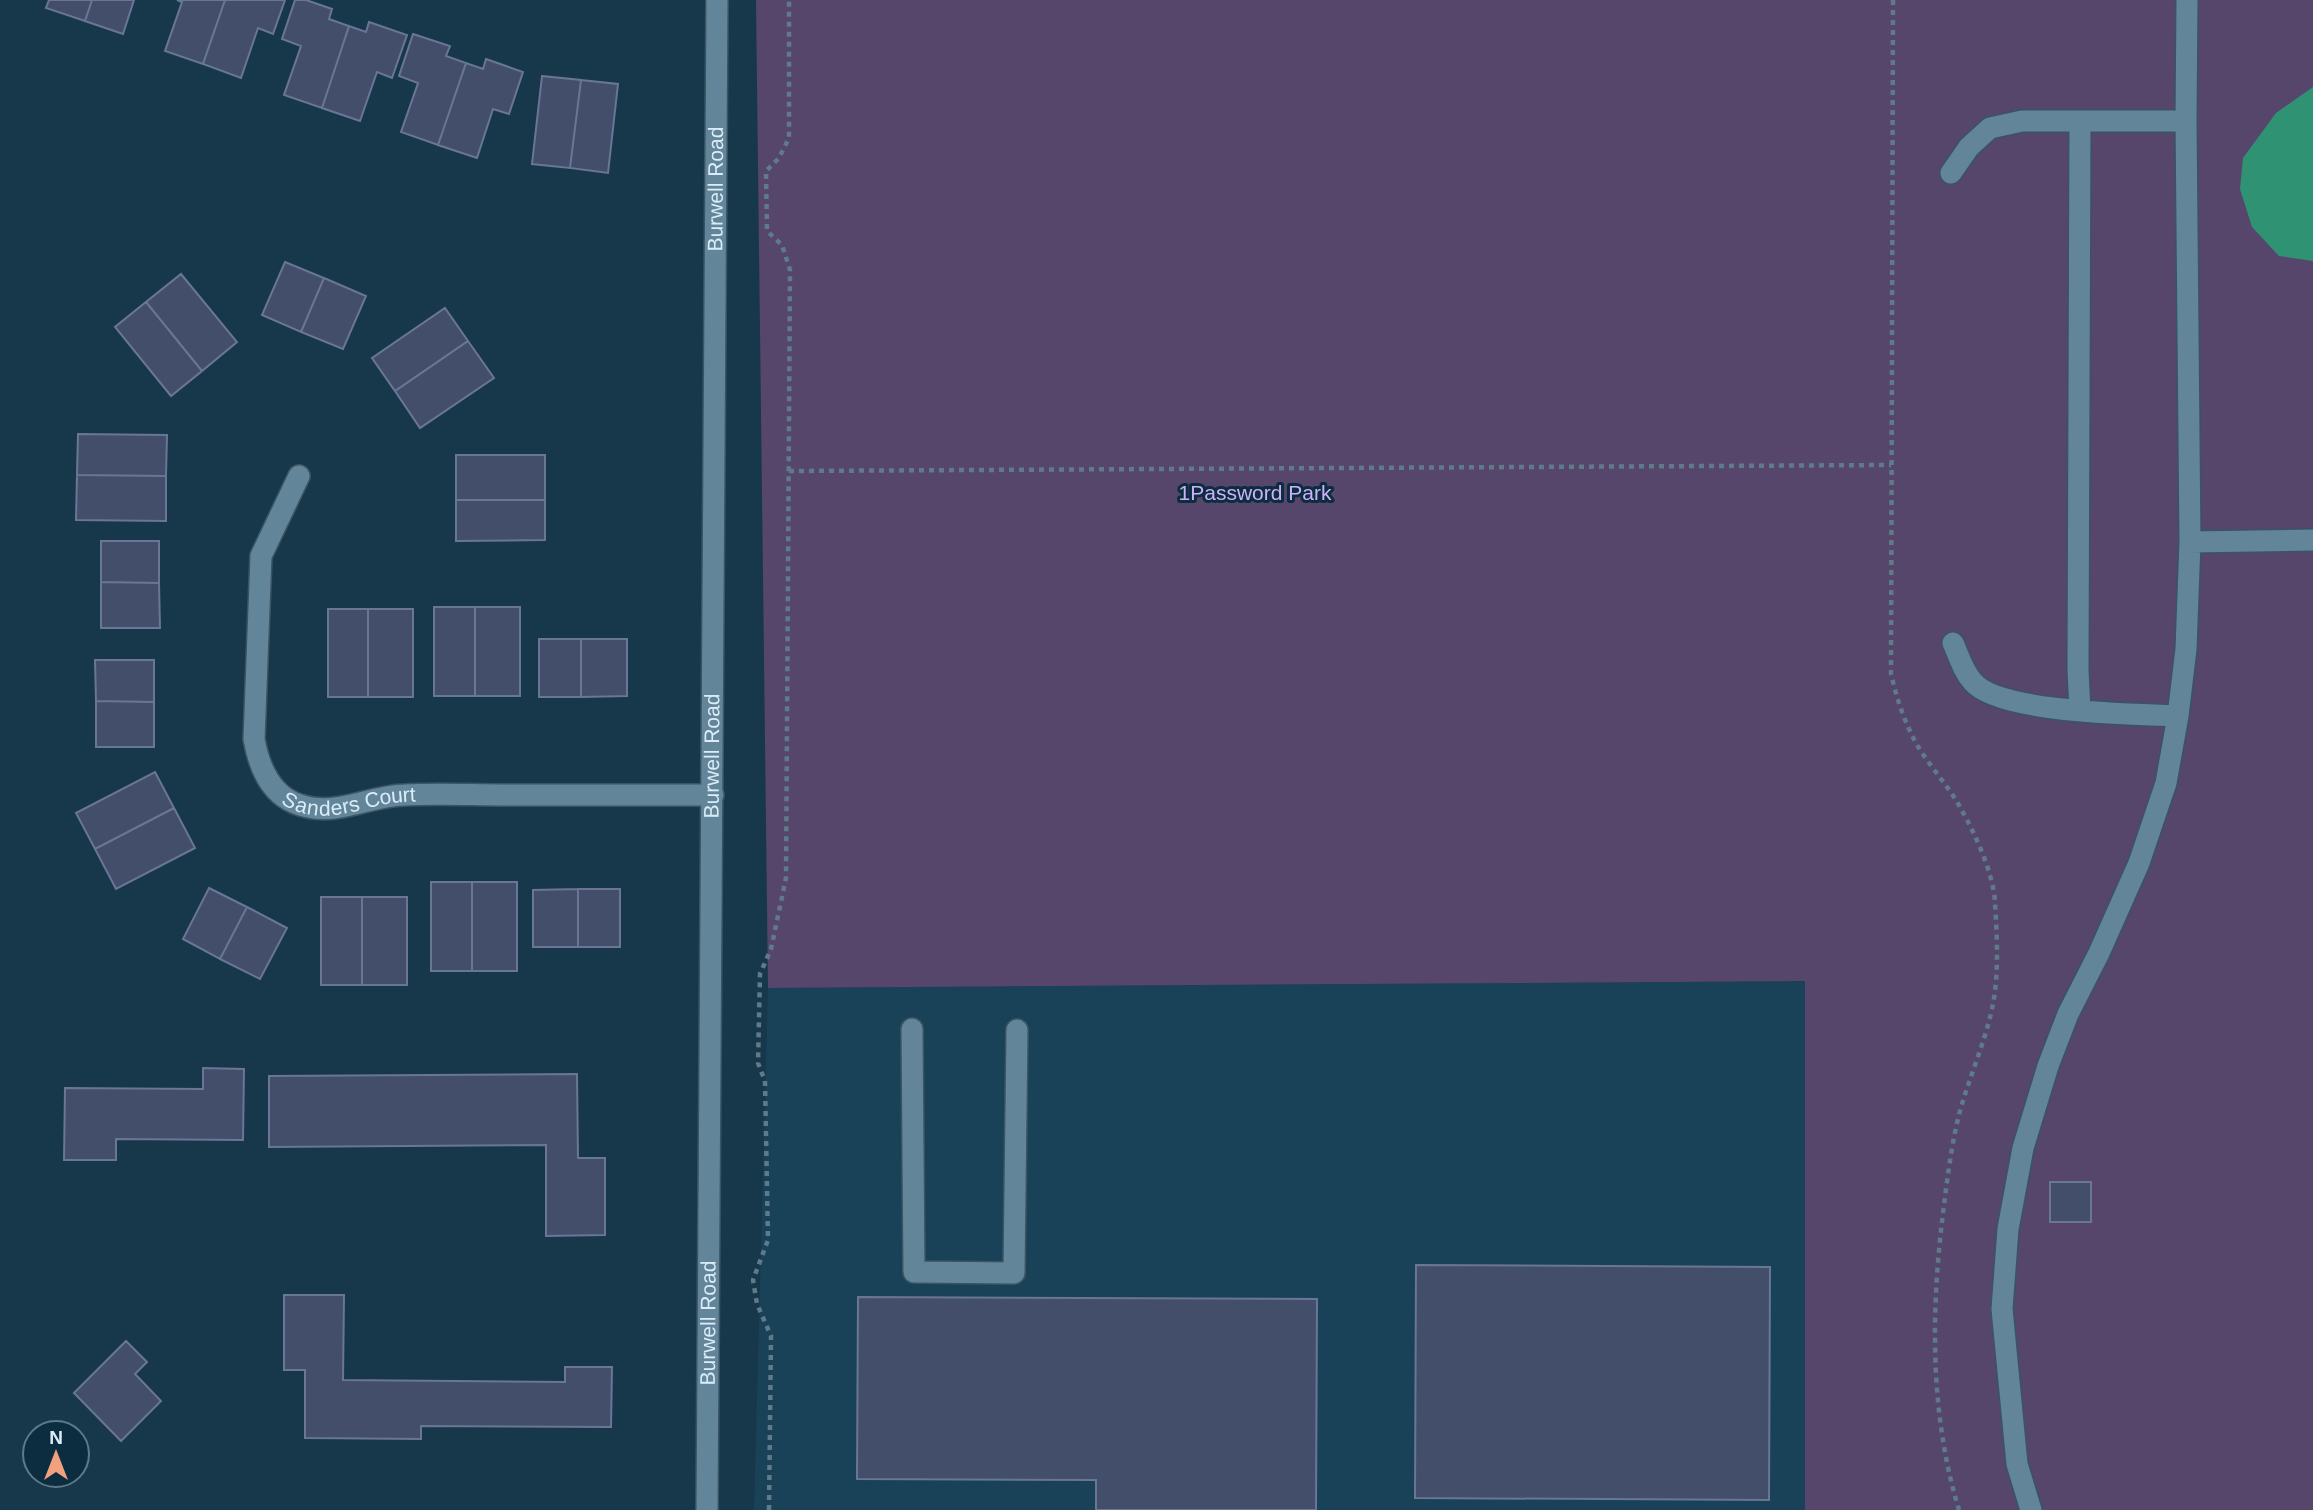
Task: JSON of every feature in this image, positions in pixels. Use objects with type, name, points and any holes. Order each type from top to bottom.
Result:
[{"type":"main road","name":"Burwell Road","points":[[707,1510],[717,0]]},
{"type":"main road","points":[[2031,1510],[2017,1464],[2002,1309],[2008,1229],[2023,1148],[2048,1066],[2068,1014],[2139,863],[2166,783],[2186,649],[2190,542],[2187,0]]},
{"type":"main road","points":[[1951,173],[1969,147],[1990,128],[2022,121],[2186,121]]},
{"type":"main road","points":[[2080,121],[2080,711]]},
{"type":"main road","name":"Sanders Court","points":[[299,476],[261,556],[254,739],[258,763],[279,793],[297,805],[318,810],[340,809],[401,794],[713,795]]},
{"type":"main road","points":[[2190,542],[2313,540]]},
{"type":"main road","points":[[1953,643],[1974,684],[1992,694],[2015,701],[2080,711],[2178,716]]},
{"type":"main road","points":[[912,1029],[914,1272],[976,1273],[1014,1273],[1017,1030]]},
{"type":"path","points":[[769,1510],[771,1336],[757,1304],[753,1280],[768,1240],[765,1081],[758,1063],[760,974],[771,949],[786,878],[790,270],[782,245],[767,231],[766,171],[779,158],[789,138],[789,0]]},
{"type":"path","points":[[1893,0],[1891,674],[1899,708],[1917,744],[1961,808],[1984,859],[1995,899],[1993,1003],[1960,1111],[1948,1172],[1939,1242],[1935,1309],[1936,1388],[1950,1477],[1959,1510]]},
{"type":"path","points":[[789,471],[1891,464]]},
{"type":"shaded area","points":[[2313,87],[2313,261],[2279,256],[2252,227],[2240,189],[2243,158],[2276,113]]},
{"type":"shaded area","points":[[1805,981],[1805,1510],[754,1510],[768,988]]},
{"type":"green space","name":"1Password Park","points":[[756,0],[2313,0],[2313,1510],[1805,1510],[1805,981],[768,988]]},
{"type":"building","points":[[49,0],[92,0],[85,21],[46,8]]},
{"type":"building","points":[[92,0],[134,0],[123,34],[85,21]]},
{"type":"building","points":[[177,0],[225,0],[203,64],[165,51],[182,2]]},
{"type":"building","points":[[225,0],[285,0],[273,34],[258,28],[241,78],[203,64]]},
{"type":"building","points":[[295,0],[306,0],[332,9],[329,19],[349,26],[322,108],[284,95],[301,46],[282,39]]},
{"type":"building","points":[[369,22],[407,35],[392,78],[377,72],[360,121],[322,108],[349,26],[366,32]]},
{"type":"building","points":[[413,34],[450,46],[446,56],[466,63],[438,145],[401,132],[418,83],[399,76]]},
{"type":"building","points":[[486,59],[523,72],[509,114],[493,109],[477,158],[438,145],[466,63],[483,69]]},
{"type":"building","points":[[542,76],[581,80],[570,168],[532,164]]},
{"type":"building","points":[[581,80],[618,84],[608,173],[570,168]]},
{"type":"building","points":[[285,262],[324,278],[301,332],[262,315]]},
{"type":"building","points":[[181,274],[237,342],[202,371],[146,302]]},
{"type":"building","points":[[324,278],[366,296],[343,349],[301,332]]},
{"type":"building","points":[[146,302],[202,371],[171,396],[115,327]]},
{"type":"building","points":[[445,308],[468,341],[395,391],[372,358]]},
{"type":"building","points":[[468,341],[494,378],[420,428],[395,391]]},
{"type":"building","points":[[78,434],[167,435],[166,476],[77,475]]},
{"type":"building","points":[[456,455],[545,455],[545,500],[456,500]]},
{"type":"building","points":[[77,475],[166,476],[166,521],[76,520]]},
{"type":"building","points":[[456,500],[545,500],[545,540],[456,541]]},
{"type":"building","points":[[101,541],[159,541],[159,583],[101,582]]},
{"type":"building","points":[[101,582],[159,583],[160,628],[101,628]]},
{"type":"building","points":[[434,607],[475,607],[475,696],[434,696]]},
{"type":"building","points":[[475,607],[520,607],[520,696],[475,696]]},
{"type":"building","points":[[328,609],[368,609],[368,697],[328,697]]},
{"type":"building","points":[[368,609],[413,609],[413,697],[368,697]]},
{"type":"building","points":[[539,639],[581,639],[581,697],[539,697]]},
{"type":"building","points":[[581,639],[627,639],[627,696],[581,697]]},
{"type":"building","points":[[95,660],[154,660],[154,702],[96,701]]},
{"type":"building","points":[[96,701],[154,702],[154,747],[96,747]]},
{"type":"building","points":[[155,772],[174,808],[95,849],[76,813]]},
{"type":"building","points":[[174,808],[195,848],[116,889],[95,849]]},
{"type":"building","points":[[431,882],[472,882],[472,971],[431,971]]},
{"type":"building","points":[[472,882],[517,882],[517,971],[472,971]]},
{"type":"building","points":[[209,888],[247,907],[220,959],[183,939]]},
{"type":"building","points":[[578,889],[620,889],[620,947],[578,947]]},
{"type":"building","points":[[578,889],[578,947],[533,947],[533,890]]},
{"type":"building","points":[[321,897],[362,897],[362,985],[321,985]]},
{"type":"building","points":[[362,897],[407,897],[407,985],[362,985]]},
{"type":"building","points":[[247,907],[287,928],[260,979],[220,959]]},
{"type":"building","points":[[203,1068],[244,1069],[243,1140],[116,1139],[116,1160],[64,1160],[65,1088],[203,1089]]},
{"type":"building","points":[[577,1074],[578,1158],[605,1158],[605,1235],[546,1236],[546,1145],[269,1147],[269,1076]]},
{"type":"building","points":[[2050,1182],[2091,1182],[2091,1222],[2050,1222]]},
{"type":"building","points":[[1416,1265],[1770,1267],[1769,1500],[1415,1498]]},
{"type":"building","points":[[284,1295],[344,1295],[343,1380],[565,1382],[565,1367],[612,1367],[611,1427],[421,1426],[421,1439],[305,1438],[305,1370],[284,1370]]},
{"type":"building","points":[[858,1297],[1317,1299],[1316,1510],[1096,1510],[1096,1480],[857,1479]]},
{"type":"building","points":[[126,1341],[147,1362],[135,1374],[161,1401],[121,1441],[74,1393]]}]
